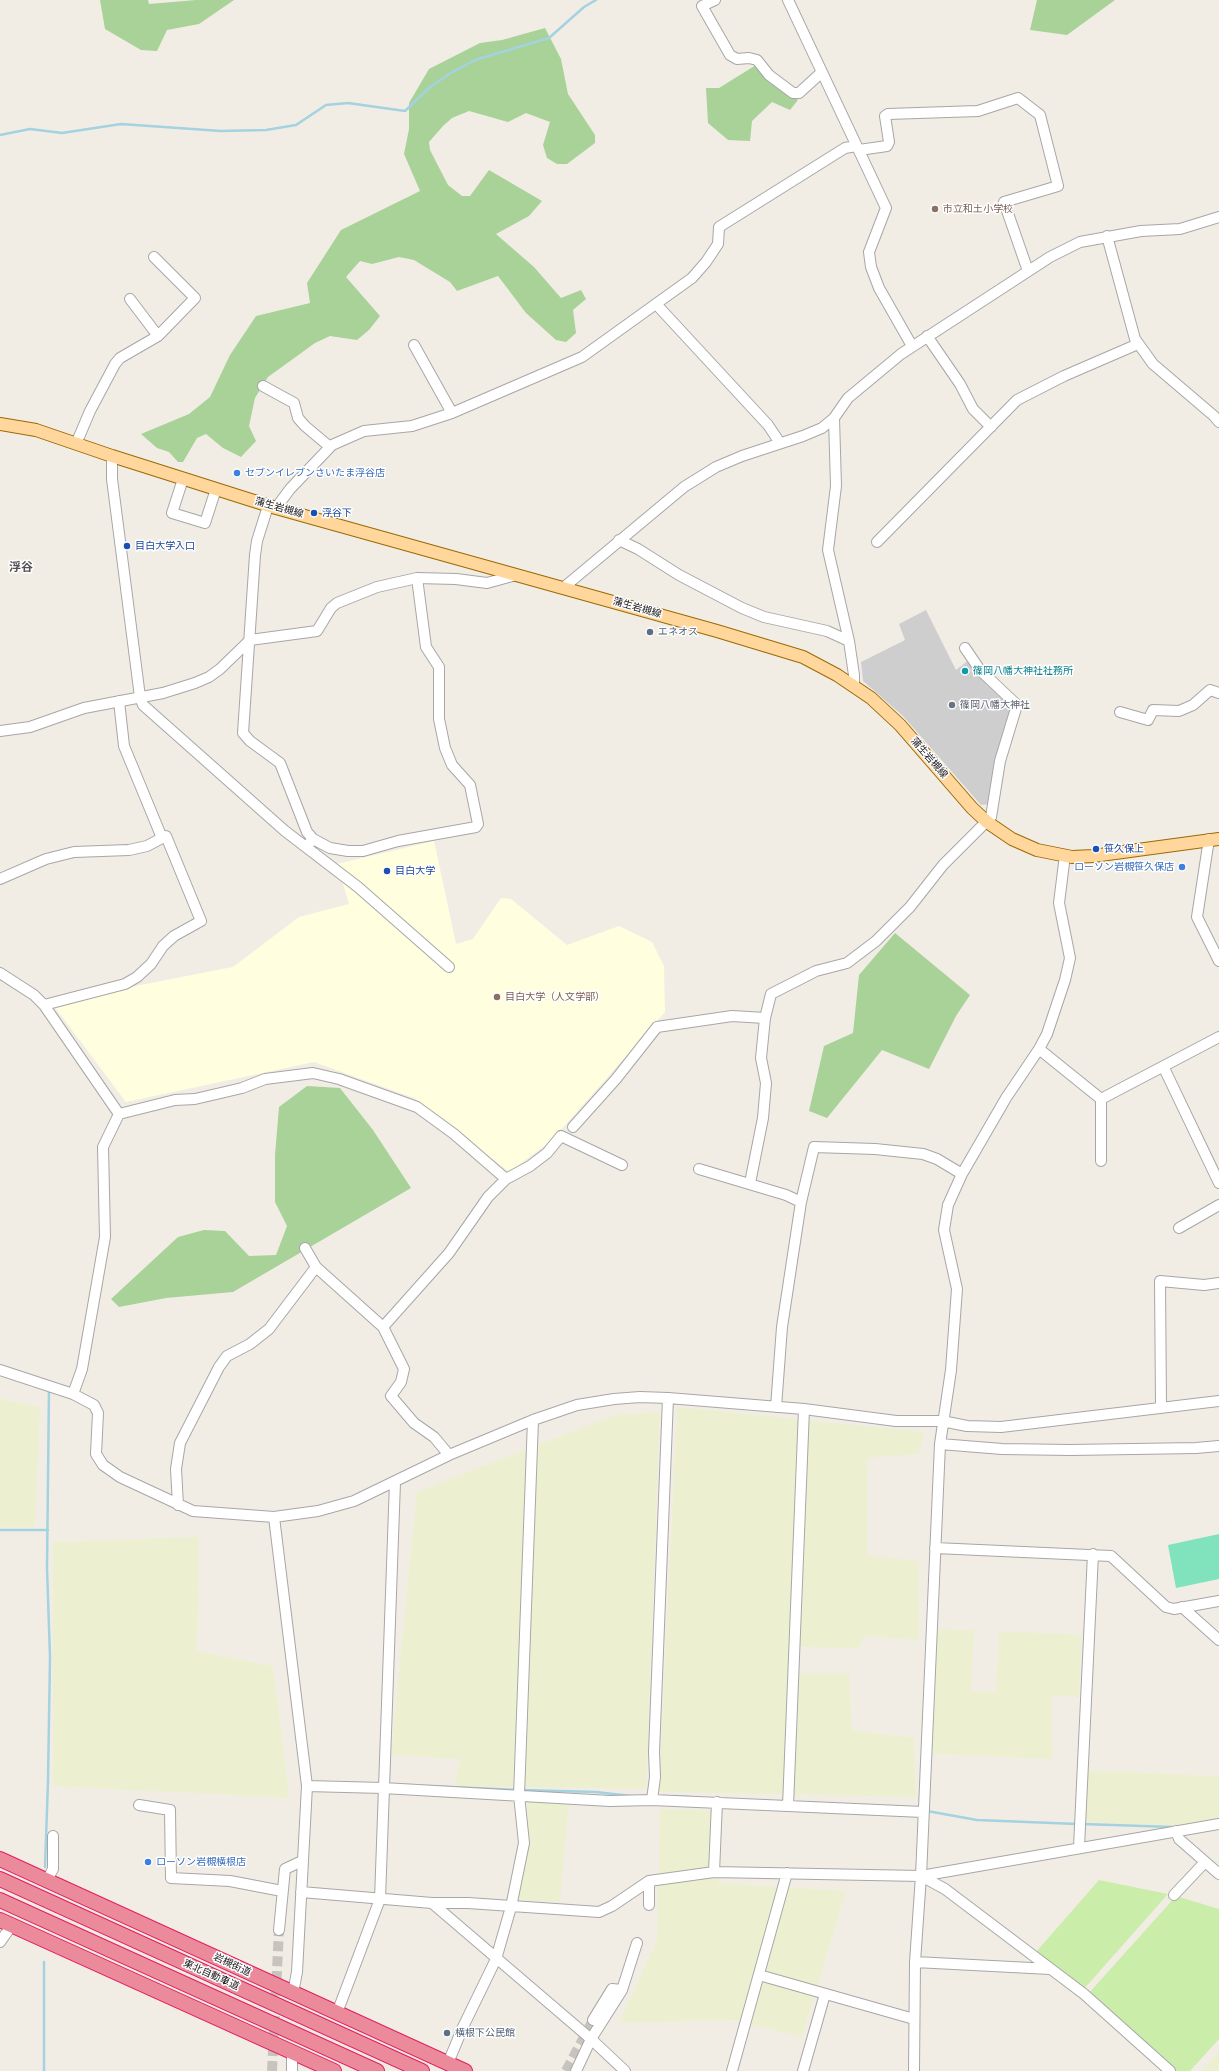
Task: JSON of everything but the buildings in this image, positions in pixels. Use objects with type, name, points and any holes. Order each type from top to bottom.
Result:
[{"type":"highway","name":"岩槻街道","points":[[0,1859],[466,2071]]},
{"type":"highway","name":"東北自動車道","points":[[0,1878],[422,2071]]},
{"type":"highway","name":"東北自動車道","points":[[0,1900],[377,2071]]},
{"type":"highway","points":[[6,1922],[334,2071]]},
{"type":"main road","name":"蒲生岩槻線","points":[[0,424],[36,430],[272,507],[781,649],[803,657],[854,685],[900,725],[972,808],[987,822],[1024,845],[1037,850],[1065,856],[1093,856],[1214,839]]},
{"type":"street","points":[[715,0],[702,6],[730,55],[738,59],[749,58],[757,60],[769,75],[793,92],[799,93],[822,72]]},
{"type":"street","points":[[788,0],[886,208],[869,252],[871,267],[879,288],[912,346]]},
{"type":"street","points":[[417,578],[426,648],[439,667],[439,719],[445,748],[452,765],[470,785],[478,824],[476,827],[398,841],[363,851],[348,851],[330,848],[313,839],[307,832],[280,763],[250,741],[243,732],[256,548],[272,507],[330,447],[364,431],[412,426],[452,413],[582,357],[656,304],[699,270],[718,244],[719,227],[845,148],[887,146],[890,142],[885,116],[888,114],[978,111],[1018,98],[1040,115],[1058,186],[1004,202],[1028,271]]},
{"type":"street","points":[[563,588],[684,487],[716,467],[742,456],[822,428],[834,418],[848,398],[912,346],[1050,257],[1080,242],[1141,231],[1180,229],[1219,217]]},
{"type":"street","points":[[1107,236],[1123,300],[1138,344],[1153,364],[1210,412],[1219,422]]},
{"type":"street","points":[[76,444],[90,411],[115,364],[120,358],[158,336],[195,298],[154,257]]},
{"type":"street","points":[[130,299],[158,336]]},
{"type":"street","points":[[656,304],[768,425],[780,443]]},
{"type":"street","points":[[927,336],[960,384],[973,409],[991,427]]},
{"type":"street","points":[[877,542],[1017,400],[1064,376],[1138,344]]},
{"type":"street","points":[[414,345],[452,413]]},
{"type":"street","points":[[262,386],[294,403],[298,418],[304,426],[330,447]]},
{"type":"street","points":[[834,418],[836,486],[828,550],[848,641],[854,675],[854,685]]},
{"type":"street","points":[[112,456],[112,479],[140,697],[148,711],[306,847],[358,887],[450,967]]},
{"type":"street","points":[[183,479],[172,513],[205,524],[216,489]]},
{"type":"street","points":[[619,540],[638,549],[679,575],[756,614],[827,631],[848,641]]},
{"type":"street","points":[[0,731],[30,726],[84,708],[182,688],[209,677],[250,640],[317,631],[331,608],[337,603],[377,587],[417,578],[456,579],[486,583],[516,575]]},
{"type":"street","points":[[750,1183],[763,1118],[766,1083],[761,1058],[765,1018],[771,994],[816,971],[847,964],[876,941],[910,907],[943,866],[991,817],[1000,761],[1017,705],[980,670],[965,648]]},
{"type":"street","points":[[1120,712],[1148,720],[1152,710],[1179,711],[1193,705],[1210,690],[1219,693]]},
{"type":"street","points":[[119,701],[124,746],[162,838]]},
{"type":"street","points":[[0,879],[46,859],[74,852],[129,850],[146,846],[166,836],[201,921],[174,936],[151,964],[137,977],[126,984],[44,1005]]},
{"type":"street","points":[[306,847],[313,839]]},
{"type":"street","points":[[1214,839],[1197,917],[1219,961]]},
{"type":"street","points":[[914,2071],[915,1962],[921,1876],[940,1444],[942,1421],[951,1370],[957,1289],[944,1230],[948,1205],[962,1174],[1006,1098],[1040,1049],[1050,1026],[1070,958],[1059,903],[1065,856]]},
{"type":"street","points":[[0,973],[34,995],[44,1005],[119,1114]]},
{"type":"street","points":[[573,1127],[616,1079],[657,1027],[732,1016],[765,1018]]},
{"type":"street","points":[[1101,1099],[1164,1068],[1219,1037]]},
{"type":"street","points":[[1040,1049],[1101,1099]]},
{"type":"street","points":[[1164,1068],[1219,1183]]},
{"type":"street","points":[[119,1114],[175,1100],[195,1099],[242,1088],[265,1079],[313,1073],[339,1079],[417,1106],[454,1134],[506,1179]]},
{"type":"street","points":[[1101,1099],[1101,1161]]},
{"type":"street","points":[[73,1394],[82,1369],[105,1237],[103,1147],[119,1114]]},
{"type":"street","points":[[383,1326],[449,1253],[472,1219],[506,1179],[530,1166],[547,1153],[561,1136],[622,1165]]},
{"type":"street","points":[[776,1407],[782,1327],[801,1202],[814,1147],[875,1149],[923,1154],[937,1159],[962,1174]]},
{"type":"street","points":[[699,1169],[750,1183],[786,1195],[801,1202]]},
{"type":"street","points":[[1179,1228],[1219,1205]]},
{"type":"street","points":[[305,1248],[316,1266],[383,1326],[404,1369],[401,1382],[391,1396],[398,1407],[414,1423],[434,1437],[449,1455]]},
{"type":"street","points":[[178,1505],[176,1469],[180,1443],[219,1367],[228,1356],[250,1344],[269,1329],[316,1266]]},
{"type":"street","points":[[1161,1407],[1160,1281],[1204,1284],[1219,1283]]},
{"type":"street","points":[[0,1370],[73,1394],[94,1405],[98,1413],[96,1454],[103,1465],[120,1478],[178,1505],[198,1512],[274,1517],[318,1511],[354,1501],[449,1455],[533,1420],[577,1405],[640,1397],[804,1409],[896,1421],[942,1421],[967,1426],[1001,1427],[1219,1401]]},
{"type":"street","points":[[652,1800],[655,1777],[654,1752],[668,1398]]},
{"type":"street","points":[[788,1806],[804,1409]]},
{"type":"street","points":[[448,2063],[463,2027],[496,1959],[511,1907],[524,1843],[519,1795],[533,1420]]},
{"type":"street","points":[[940,1444],[1002,1449],[1070,1450],[1196,1448],[1219,1446]]},
{"type":"street","points":[[337,2013],[380,1899],[395,1482]]},
{"type":"street","points":[[274,1517],[307,1786],[297,1972],[293,1993]]},
{"type":"street","points":[[935,1548],[1111,1556],[1166,1606],[1174,1609],[1219,1601]]},
{"type":"street","points":[[1078,1848],[1093,1554]]},
{"type":"street","points":[[1182,1607],[1219,1640]]},
{"type":"street","points":[[307,1786],[383,1788],[610,1801],[652,1800],[717,1802],[923,1812]]},
{"type":"street","points":[[714,1872],[717,1802]]},
{"type":"street","points":[[139,1805],[170,1810],[171,1878],[230,1880],[282,1891]]},
{"type":"street","points":[[301,1892],[380,1899],[468,1903],[599,1912],[612,1906],[649,1881],[714,1872],[921,1876],[1219,1824]]},
{"type":"street","points":[[1176,1831],[1179,1839],[1219,1874]]},
{"type":"street","points":[[47,1880],[52,1869],[53,1836]]},
{"type":"street","points":[[279,1930],[285,1869],[302,1861]]},
{"type":"street","points":[[1174,1895],[1205,1862]]},
{"type":"street","points":[[732,2071],[787,1873]]},
{"type":"street","points":[[921,1876],[945,1889],[1084,1994],[1170,2071]]},
{"type":"street","points":[[649,1881],[649,1905]]},
{"type":"street","points":[[432,1902],[496,1959],[591,2039],[625,2071]]},
{"type":"street","points":[[0,1942],[6,1922]]},
{"type":"street","points":[[576,2071],[591,2039],[622,1990],[637,1942]]},
{"type":"street","points":[[915,1962],[1050,1969]]},
{"type":"street","points":[[759,1975],[914,2019]]},
{"type":"street","points":[[593,2020],[612,1989],[622,1990]]},
{"type":"street","points":[[803,2071],[825,1994]]},
{"type":"street","points":[[292,2052],[292,2071]]},
{"type":"shaded area","name":"篠岡八幡大神社","points":[[926,610],[956,670],[970,659],[1013,702],[990,804],[981,805],[903,716],[863,681],[861,662],[905,640],[899,624]]},
{"type":"shaded area","points":[[434,841],[456,944],[473,939],[501,898],[511,899],[567,945],[619,926],[652,942],[664,966],[665,1012],[551,1141],[509,1172],[414,1098],[314,1062],[126,1102],[54,1006],[125,988],[233,967],[299,917],[349,904],[337,864]]},
{"type":"shaded area","points":[[0,1399],[40,1407],[35,1527],[0,1527]]},
{"type":"shaded area","points":[[677,1407],[924,1432],[919,1454],[867,1458],[867,1555],[919,1561],[919,1640],[865,1636],[858,1648],[797,1647],[797,1673],[849,1673],[852,1730],[914,1738],[916,1797],[659,1792]]},
{"type":"shaded area","points":[[660,1412],[646,1789],[455,1786],[460,1759],[391,1755],[417,1492],[615,1415]]},
{"type":"shaded area","points":[[199,1537],[197,1651],[273,1666],[289,1798],[53,1786],[53,1542]]},
{"type":"shaded area","points":[[937,1629],[974,1630],[971,1691],[996,1693],[999,1631],[1081,1635],[1079,1697],[1052,1695],[1052,1759],[931,1754]]},
{"type":"shaded area","points":[[1086,1770],[1219,1776],[1219,1821],[1178,1827],[1085,1822]]},
{"type":"shaded area","points":[[527,1802],[569,1802],[560,1902],[515,1901],[528,1846]]},
{"type":"shaded area","points":[[660,1809],[723,1811],[718,1883],[846,1891],[802,2037],[734,2020],[619,2023],[657,1940]]},
{"type":"shaded area","points":[[1219,2051],[1219,2071],[1201,2071]]},
{"type":"green space","points":[[100,0],[148,0],[149,4],[196,0],[234,0],[199,24],[167,30],[157,51],[141,50],[105,29]]},
{"type":"green space","points":[[1037,0],[1115,0],[1067,35],[1030,30]]},
{"type":"green space","points":[[545,28],[561,59],[568,94],[595,135],[595,143],[567,164],[557,164],[547,158],[543,145],[550,122],[526,113],[508,122],[469,111],[452,118],[429,142],[430,150],[448,185],[462,196],[470,196],[489,170],[542,201],[529,216],[496,234],[534,267],[561,298],[581,290],[586,299],[573,310],[576,333],[566,342],[556,340],[526,313],[498,276],[457,291],[450,282],[414,260],[399,257],[372,264],[360,261],[346,277],[380,316],[369,330],[357,340],[330,336],[315,343],[268,377],[255,398],[249,426],[256,441],[241,457],[223,448],[206,434],[197,438],[183,462],[178,462],[169,452],[157,448],[141,434],[189,414],[210,397],[230,355],[256,316],[310,303],[307,283],[341,230],[420,191],[404,154],[409,129],[409,103],[429,69],[480,43],[502,40]]},
{"type":"green space","points":[[756,65],[798,100],[790,110],[772,102],[752,121],[750,141],[728,140],[708,123],[706,88],[719,88]]},
{"type":"green space","points":[[895,933],[970,995],[956,1016],[929,1069],[882,1050],[827,1118],[809,1111],[824,1046],[853,1033],[859,975]]},
{"type":"green space","points":[[307,1086],[340,1088],[373,1130],[411,1188],[233,1292],[166,1298],[119,1307],[111,1299],[178,1237],[204,1230],[225,1231],[249,1256],[276,1255],[287,1226],[275,1202],[275,1155],[279,1107]]},
{"type":"green space","points":[[1219,1534],[1219,1579],[1176,1588],[1168,1545]]},
{"type":"green space","points":[[1099,1880],[1168,1894],[1083,1990],[1036,1952]]},
{"type":"green space","points":[[1176,1896],[1219,1909],[1219,2039],[1190,2071],[1176,2071],[1088,1994]]},
{"type":"waterway","points":[[0,135],[30,129],[62,133],[121,124],[221,131],[266,130],[296,125],[326,105],[348,103],[405,111],[430,87],[449,74],[475,60],[549,38],[584,7],[596,0]]},
{"type":"waterway","points":[[45,1867],[50,1657],[47,1568],[49,1388]]},
{"type":"waterway","points":[[0,1530],[48,1530]]},
{"type":"waterway","points":[[428,1786],[517,1790]]},
{"type":"waterway","points":[[522,1790],[596,1792],[631,1796]]},
{"type":"waterway","points":[[674,1796],[691,1797]]},
{"type":"waterway","points":[[927,1811],[977,1820],[1077,1824]]},
{"type":"waterway","points":[[1082,1824],[1173,1827]]},
{"type":"waterway","points":[[44,1962],[44,2071]]},
{"type":"tunnel","points":[[272,2071],[279,1930]]},
{"type":"tunnel","points":[[566,2071],[593,2020]]},
{"type":"place","name":"市立和土小学校","points":[[935,209]]},
{"type":"place","name":"セブンイレブンさいたま浮谷店","points":[[237,473]]},
{"type":"place","name":"浮谷下","points":[[314,513]]},
{"type":"place","name":"目白大学入口","points":[[127,546]]},
{"type":"place","name":"エネオス","points":[[650,632]]},
{"type":"place","name":"篠岡八幡大神社社務所","points":[[965,671]]},
{"type":"place","name":"篠岡八幡大神社","points":[[952,705]]},
{"type":"place","name":"笹久保上","points":[[1096,849]]},
{"type":"place","name":"ローソン岩槻笹久保店","points":[[1182,867]]},
{"type":"place","name":"目白大学","points":[[387,871]]},
{"type":"place","name":"目白大学（人文学部）","points":[[497,997]]},
{"type":"place","name":"ローソン岩槻横根店","points":[[148,1862]]},
{"type":"place","name":"横根下公民館","points":[[447,2033]]},
{"type":"district","name":"浮谷","points":[[21,568]]}]
